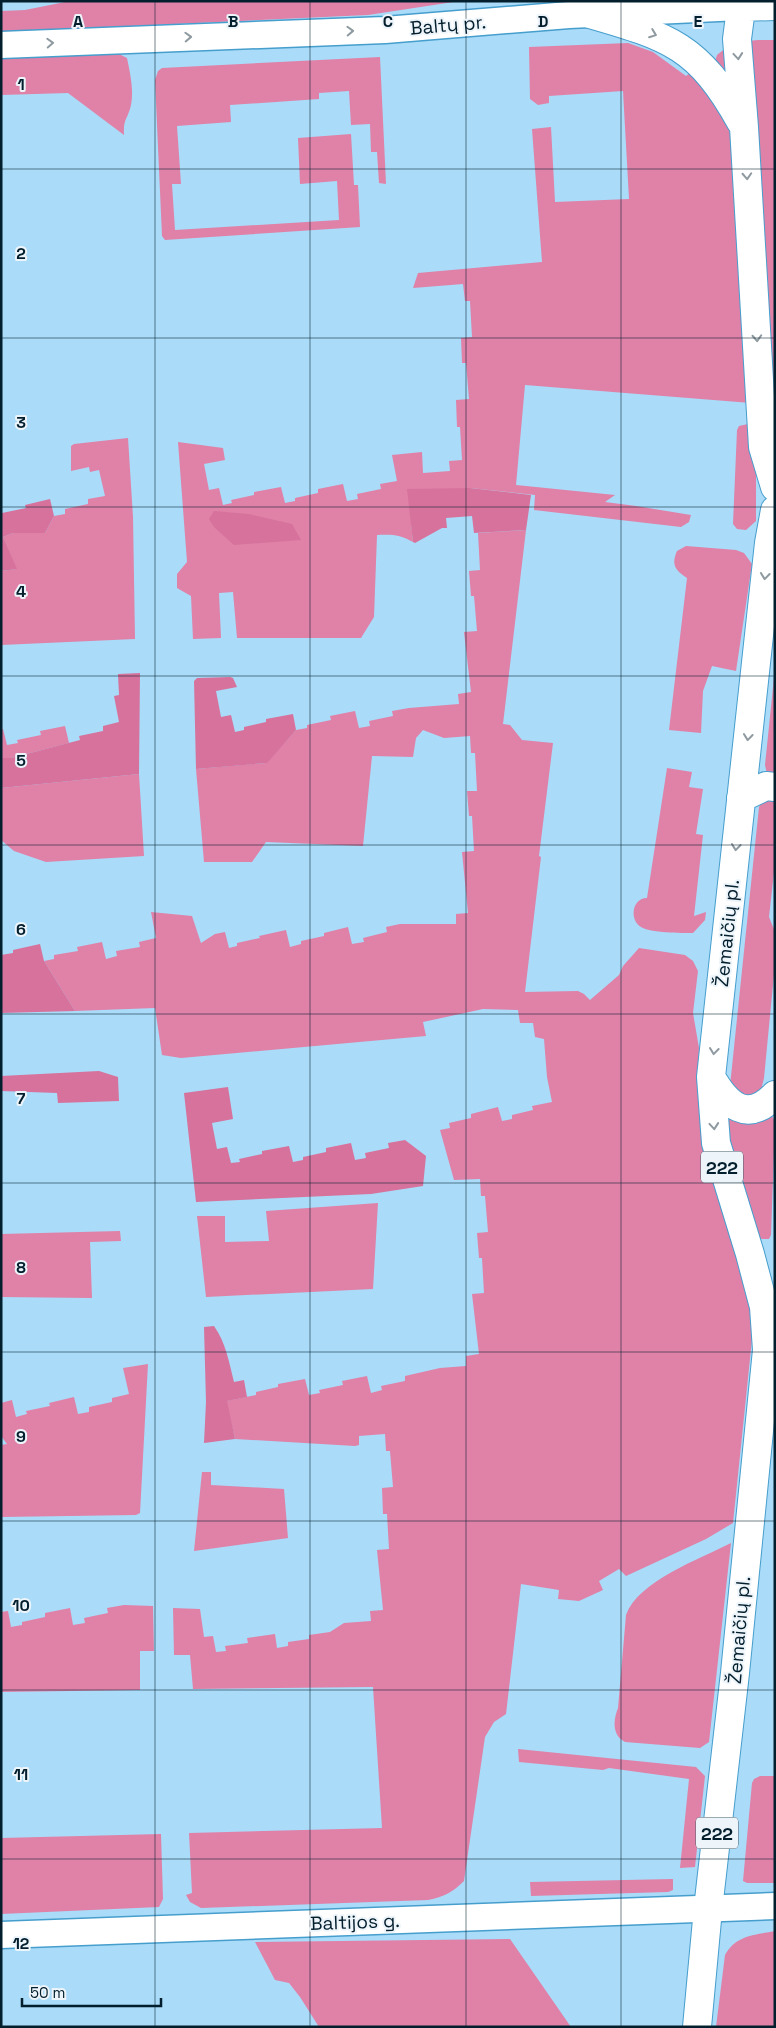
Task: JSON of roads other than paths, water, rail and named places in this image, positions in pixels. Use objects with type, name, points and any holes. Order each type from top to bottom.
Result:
[{"type":"main road","name":"Baltų pr.","points":[[1,45],[385,30],[579,10],[741,4],[775,6]]},
{"type":"main road","points":[[741,4],[737,39],[763,447],[775,487]]},
{"type":"main road","points":[[579,10],[640,29],[682,48],[708,72],[728,98],[744,127]]},
{"type":"main road","name":"Žemaičių pl.","points":[[768,1350],[764,1307],[716,1143],[711,1077],[769,542],[775,510]]},
{"type":"main road","points":[[741,798],[766,786],[775,787]]},
{"type":"main road","points":[[711,1077],[721,1095],[730,1103],[746,1110],[762,1106],[775,1095]]},
{"type":"main road","name":"Žemaičių pl.","points":[[708,1909],[735,1673],[768,1350],[775,1321]]},
{"type":"main road","name":"Baltijos g.","points":[[1,1935],[775,1906]]},
{"type":"main road","name":"222","points":[[697,2027],[708,1909]]}]
